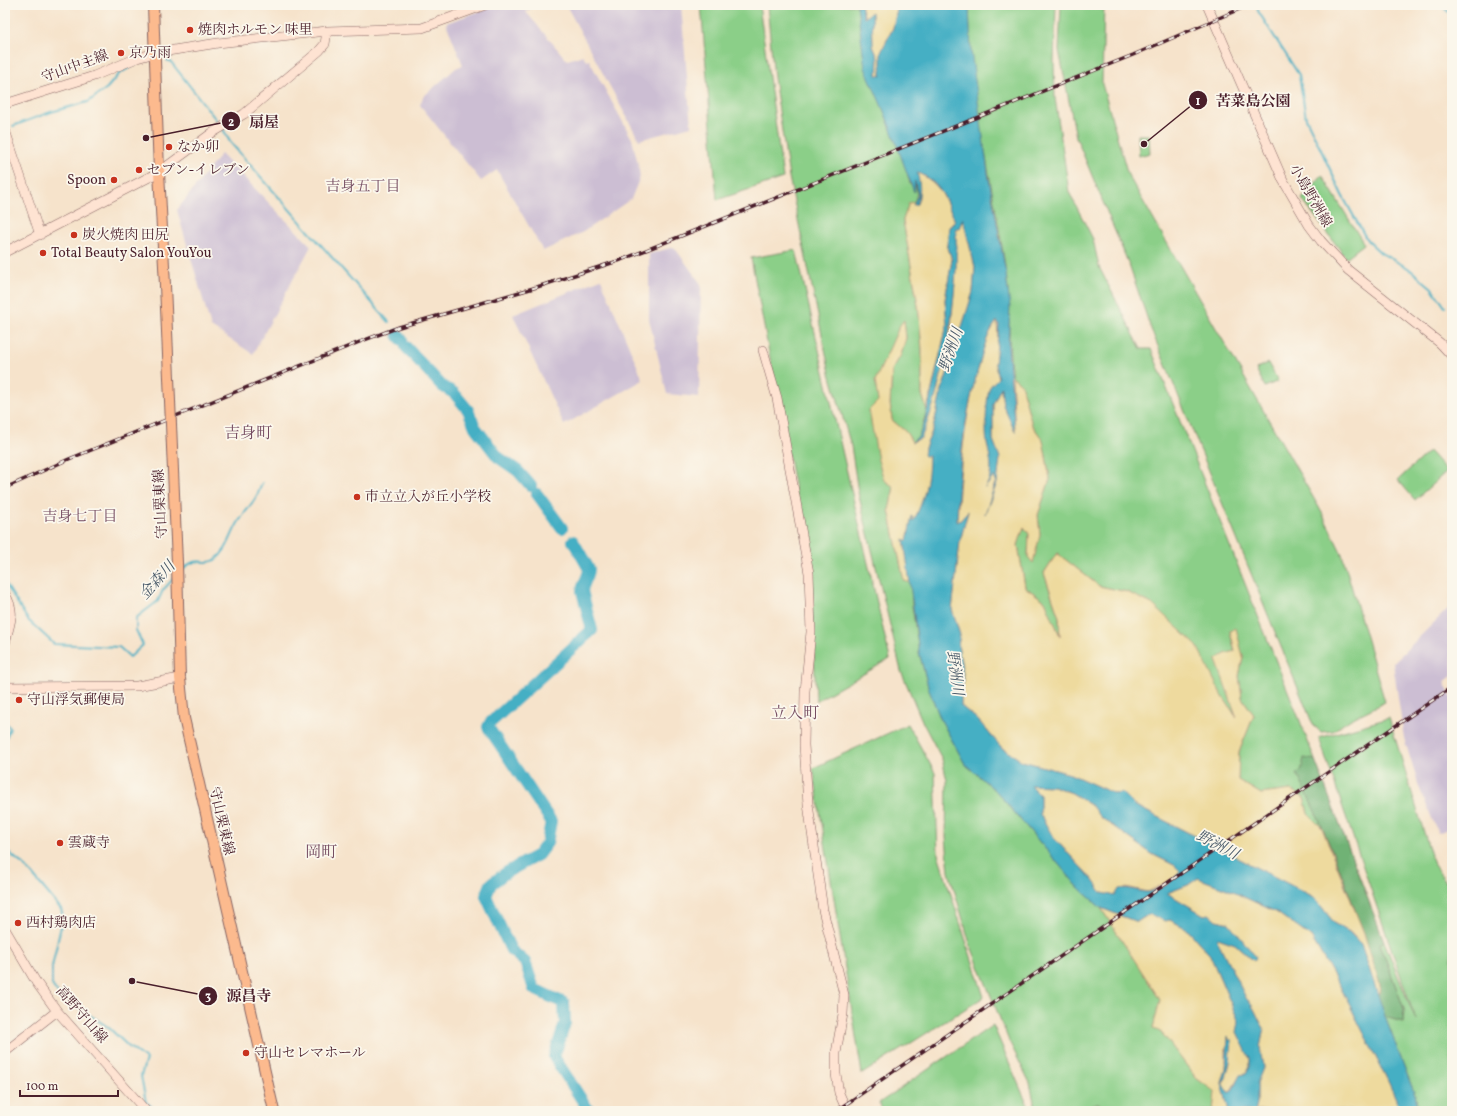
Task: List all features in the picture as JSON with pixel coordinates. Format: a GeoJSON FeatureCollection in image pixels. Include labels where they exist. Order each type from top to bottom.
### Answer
{"type":"FeatureCollection","features":[{"type":"Feature","properties":{"kind":"main road","name":"守山栗東線"},"geometry":{"type":"LineString","coordinates":[[153,5],[159,172],[178,580],[180,678],[184,718],[274,1111]]}},
{"type":"Feature","properties":{"kind":"street","name":"守山中主線"},"geometry":{"type":"LineString","coordinates":[[5,104],[94,76],[137,58],[155,53],[218,43],[327,31],[422,28],[485,5]]}},
{"type":"Feature","properties":{"kind":"street","name":"小島野洲線"},"geometry":{"type":"LineString","coordinates":[[1207,5],[1283,180],[1308,225],[1348,270],[1440,343],[1452,356]]}},
{"type":"Feature","properties":{"kind":"street"},"geometry":{"type":"LineString","coordinates":[[5,252],[159,172],[222,127],[244,114],[320,51],[325,44],[327,31]]}},
{"type":"Feature","properties":{"kind":"street"},"geometry":{"type":"LineString","coordinates":[[5,130],[40,235]]}},
{"type":"Feature","properties":{"kind":"street"},"geometry":{"type":"LineString","coordinates":[[763,350],[777,398],[809,573],[810,632],[805,691],[804,738],[808,804],[823,910],[844,995],[843,1014],[836,1053],[836,1074],[839,1094],[847,1111]]}},
{"type":"Feature","properties":{"kind":"street"},"geometry":{"type":"LineString","coordinates":[[5,594],[10,602],[13,616],[5,644]]}},
{"type":"Feature","properties":{"kind":"street"},"geometry":{"type":"LineString","coordinates":[[5,687],[137,686],[180,678]]}},
{"type":"Feature","properties":{"kind":"street","name":"高野守山線"},"geometry":{"type":"LineString","coordinates":[[5,929],[36,982],[57,1011],[146,1111]]}},
{"type":"Feature","properties":{"kind":"street"},"geometry":{"type":"LineString","coordinates":[[5,1052],[57,1011]]}},
{"type":"Feature","properties":{"kind":"shaded area"},"geometry":{"type":"Polygon","coordinates":[[[498,5],[528,5],[530,9],[526,12],[565,58],[568,60],[583,55],[586,61],[589,60],[632,139],[638,164],[640,177],[631,199],[583,232],[543,251],[497,170],[481,181],[420,105],[423,97],[456,68],[463,65],[446,23],[498,5]]]}},
{"type":"Feature","properties":{"kind":"shaded area"},"geometry":{"type":"Polygon","coordinates":[[[566,5],[681,5],[691,126],[639,140],[566,5]]]}},
{"type":"Feature","properties":{"kind":"shaded area"},"geometry":{"type":"Polygon","coordinates":[[[221,154],[311,246],[253,354],[211,327],[177,210],[221,154]]]}},
{"type":"Feature","properties":{"kind":"shaded area"},"geometry":{"type":"Polygon","coordinates":[[[674,247],[701,284],[699,397],[667,394],[649,319],[649,254],[674,247]]]}},
{"type":"Feature","properties":{"kind":"shaded area"},"geometry":{"type":"Polygon","coordinates":[[[601,279],[643,380],[564,425],[513,315],[601,279]]]}},
{"type":"Feature","properties":{"kind":"shaded area"},"geometry":{"type":"Polygon","coordinates":[[[1452,605],[1452,676],[1444,682],[1452,699],[1452,827],[1438,833],[1419,787],[1404,738],[1393,663],[1452,605]]]}},
{"type":"Feature","properties":{"kind":"green space"},"geometry":{"type":"Polygon","coordinates":[[[701,5],[759,5],[783,178],[717,200],[701,5]]]}},
{"type":"Feature","properties":{"kind":"green space"},"geometry":{"type":"Polygon","coordinates":[[[767,5],[857,5],[862,39],[886,116],[905,164],[910,184],[914,181],[916,187],[917,194],[914,202],[909,204],[903,220],[918,305],[922,349],[922,394],[927,410],[919,436],[912,442],[906,432],[892,420],[890,404],[892,370],[901,355],[906,338],[904,321],[876,381],[894,487],[889,510],[904,581],[911,583],[912,606],[919,652],[929,690],[941,720],[965,764],[996,791],[1079,888],[1101,908],[1161,1000],[1153,1028],[1162,1033],[1196,1078],[1216,1092],[1213,1111],[1100,1111],[1100,1104],[1093,1104],[1089,1111],[1036,1111],[1030,1083],[1009,1041],[970,944],[949,872],[946,837],[947,781],[942,759],[923,723],[901,671],[858,492],[851,446],[830,373],[789,177],[774,78],[767,5]]]}},
{"type":"Feature","properties":{"kind":"green space"},"geometry":{"type":"Polygon","coordinates":[[[969,5],[1056,5],[1054,62],[1055,98],[1069,192],[1093,239],[1099,267],[1141,349],[1151,349],[1300,721],[1315,760],[1304,759],[1322,828],[1308,814],[1304,798],[1291,790],[1261,794],[1238,780],[1239,752],[1254,715],[1242,698],[1239,676],[1243,656],[1230,631],[1235,652],[1225,654],[1230,699],[1238,720],[1221,694],[1127,592],[1099,586],[1057,553],[1044,573],[1059,617],[1060,638],[1045,601],[1025,587],[1018,545],[1023,527],[1029,534],[1028,557],[1040,535],[1038,515],[1050,479],[1043,440],[1032,425],[1021,384],[1012,376],[1006,273],[977,106],[970,39],[969,5]]]}},
{"type":"Feature","properties":{"kind":"green space"},"geometry":{"type":"Polygon","coordinates":[[[1061,5],[1104,5],[1102,84],[1128,175],[1321,511],[1342,554],[1385,702],[1351,719],[1333,731],[1321,732],[1313,725],[1151,329],[1129,265],[1076,137],[1059,50],[1061,5]]]}},
{"type":"Feature","properties":{"kind":"green space"},"geometry":{"type":"Polygon","coordinates":[[[1138,135],[1149,135],[1150,153],[1139,156],[1138,135]]]}},
{"type":"Feature","properties":{"kind":"green space"},"geometry":{"type":"Polygon","coordinates":[[[1322,175],[1364,244],[1346,258],[1302,199],[1322,175]]]}},
{"type":"Feature","properties":{"kind":"green space"},"geometry":{"type":"Polygon","coordinates":[[[796,250],[890,659],[816,701],[811,574],[751,258],[796,250]]]}},
{"type":"Feature","properties":{"kind":"green space"},"geometry":{"type":"Polygon","coordinates":[[[1268,363],[1278,381],[1265,387],[1256,369],[1268,363]]]}},
{"type":"Feature","properties":{"kind":"green space"},"geometry":{"type":"Polygon","coordinates":[[[1429,451],[1447,471],[1415,500],[1398,480],[1429,451]]]}},
{"type":"Feature","properties":{"kind":"green space"},"geometry":{"type":"Polygon","coordinates":[[[1389,718],[1434,865],[1452,891],[1452,1111],[1419,1111],[1415,1095],[1385,1017],[1403,1022],[1404,1009],[1380,944],[1384,941],[1416,1021],[1319,738],[1389,718]]]}},
{"type":"Feature","properties":{"kind":"green space"},"geometry":{"type":"Polygon","coordinates":[[[908,724],[935,773],[938,854],[984,997],[862,1074],[813,768],[908,724]]]}},
{"type":"Feature","properties":{"kind":"green space"},"geometry":{"type":"Polygon","coordinates":[[[1304,758],[1315,760],[1384,941],[1380,944],[1404,1009],[1403,1022],[1385,1017],[1377,993],[1379,993],[1380,985],[1363,931],[1332,851],[1297,774],[1301,771],[1304,758]]]}},
{"type":"Feature","properties":{"kind":"green space"},"geometry":{"type":"Polygon","coordinates":[[[993,1025],[1030,1111],[881,1111],[879,1103],[993,1025]]]}},
{"type":"Feature","properties":{"kind":"sand"},"geometry":{"type":"Polygon","coordinates":[[[861,5],[898,5],[893,28],[881,52],[881,76],[877,75],[878,58],[873,46],[872,12],[865,18],[861,5]]]}},
{"type":"Feature","properties":{"kind":"sand"},"geometry":{"type":"Polygon","coordinates":[[[916,172],[937,186],[955,221],[947,244],[952,260],[945,300],[947,325],[927,410],[922,394],[922,349],[918,305],[903,220],[909,203],[914,202],[914,205],[919,199],[916,172]]]}},
{"type":"Feature","properties":{"kind":"sand"},"geometry":{"type":"Polygon","coordinates":[[[963,219],[975,267],[973,292],[941,393],[933,429],[925,448],[930,466],[927,486],[913,523],[912,517],[907,542],[904,539],[911,583],[904,581],[889,510],[894,487],[884,480],[878,460],[869,410],[878,401],[875,381],[900,325],[904,320],[906,338],[901,355],[892,370],[890,404],[892,420],[906,432],[912,442],[921,438],[951,327],[955,281],[956,227],[959,228],[963,219]]]}},
{"type":"Feature","properties":{"kind":"sand"},"geometry":{"type":"Polygon","coordinates":[[[997,321],[998,338],[995,364],[998,378],[990,387],[988,400],[987,442],[992,461],[989,482],[994,475],[996,481],[992,491],[997,483],[1000,458],[993,440],[993,404],[1001,387],[1003,405],[1015,430],[1012,376],[1021,384],[1032,425],[1043,440],[1050,479],[1038,515],[1040,535],[1033,563],[1028,557],[1029,534],[1024,527],[1018,545],[1025,587],[1045,601],[1060,636],[1059,617],[1044,573],[1057,553],[1099,586],[1127,592],[1152,604],[1197,646],[1221,694],[1237,718],[1216,660],[1225,654],[1235,651],[1230,631],[1236,628],[1243,657],[1239,676],[1242,698],[1254,715],[1239,752],[1238,780],[1261,794],[1291,790],[1304,798],[1308,814],[1322,828],[1364,933],[1380,985],[1379,993],[1377,993],[1361,944],[1350,932],[1335,924],[1314,897],[1134,805],[1122,793],[1115,794],[1070,774],[1022,761],[1002,748],[977,719],[961,706],[961,693],[964,680],[958,645],[960,635],[952,610],[960,541],[968,512],[961,520],[957,522],[961,463],[966,424],[982,353],[997,321]]]}},
{"type":"Feature","properties":{"kind":"sand"},"geometry":{"type":"Polygon","coordinates":[[[1030,785],[1053,786],[1072,793],[1092,806],[1099,816],[1152,854],[1174,865],[1180,871],[1177,877],[1148,892],[1126,887],[1115,896],[1102,893],[1092,879],[1053,837],[1040,814],[1040,795],[1030,785]]]}},
{"type":"Feature","properties":{"kind":"sand"},"geometry":{"type":"Polygon","coordinates":[[[1198,878],[1227,889],[1276,912],[1311,937],[1340,986],[1387,1079],[1397,1101],[1399,1111],[1255,1111],[1257,1103],[1257,1082],[1263,1068],[1260,1047],[1264,1028],[1252,1005],[1246,998],[1217,940],[1218,938],[1235,944],[1254,961],[1229,923],[1216,920],[1209,914],[1204,915],[1167,893],[1188,885],[1198,878]]]}},
{"type":"Feature","properties":{"kind":"sand"},"geometry":{"type":"Polygon","coordinates":[[[1101,908],[1137,922],[1149,914],[1165,921],[1170,920],[1186,928],[1210,955],[1239,1022],[1241,1041],[1245,1046],[1250,1059],[1250,1067],[1246,1074],[1240,1076],[1229,1093],[1224,1085],[1230,1060],[1226,1048],[1226,1069],[1222,1083],[1229,1111],[1213,1111],[1215,1092],[1196,1078],[1162,1033],[1153,1028],[1160,1000],[1101,908]]]}},
{"type":"Feature","properties":{"kind":"water","name":"野洲川"},"geometry":{"type":"Polygon","coordinates":[[[857,5],[861,5],[864,18],[872,12],[873,46],[878,58],[877,75],[881,76],[881,52],[893,28],[898,5],[969,5],[971,51],[988,173],[1006,274],[1010,307],[1008,346],[1015,432],[1003,405],[1001,387],[993,404],[993,440],[1000,458],[997,483],[985,514],[996,481],[994,476],[985,488],[991,471],[986,431],[988,398],[990,387],[998,378],[995,364],[999,325],[997,321],[986,342],[982,354],[969,404],[960,463],[957,522],[961,520],[968,511],[960,541],[952,610],[960,635],[958,645],[964,680],[961,693],[961,706],[977,719],[1002,748],[1022,761],[1070,774],[1115,794],[1122,793],[1134,805],[1314,897],[1335,924],[1349,932],[1361,944],[1387,1022],[1415,1095],[1419,1111],[1399,1111],[1397,1101],[1387,1079],[1340,986],[1311,937],[1276,912],[1227,889],[1198,878],[1188,885],[1167,893],[1204,915],[1209,914],[1216,920],[1229,923],[1256,957],[1254,961],[1235,944],[1218,938],[1217,940],[1246,998],[1252,1005],[1264,1028],[1260,1047],[1263,1068],[1257,1083],[1257,1103],[1255,1111],[1229,1111],[1222,1083],[1226,1069],[1228,1036],[1229,1040],[1232,1040],[1230,1061],[1226,1078],[1223,1083],[1229,1093],[1233,1089],[1240,1075],[1246,1074],[1250,1067],[1250,1059],[1237,1032],[1239,1022],[1210,955],[1186,928],[1170,920],[1165,921],[1149,914],[1137,922],[1101,908],[1079,888],[996,791],[965,764],[941,720],[929,690],[919,652],[904,539],[907,541],[912,516],[913,522],[925,490],[929,456],[924,456],[925,448],[933,429],[941,393],[973,292],[975,267],[963,219],[959,228],[956,228],[956,269],[951,322],[944,362],[934,401],[921,438],[912,442],[919,436],[925,420],[947,325],[945,300],[952,260],[947,244],[949,227],[955,221],[945,198],[937,186],[932,181],[917,172],[920,191],[917,204],[913,205],[918,195],[915,181],[914,192],[886,116],[865,68],[857,5]],[[1030,785],[1040,795],[1040,814],[1053,837],[1092,879],[1102,893],[1115,896],[1119,889],[1150,892],[1170,882],[1178,875],[1180,871],[1174,865],[1152,854],[1099,816],[1092,806],[1072,793],[1053,786],[1030,785]]]}},
{"type":"Feature","properties":{"kind":"waterway"},"geometry":{"type":"LineString","coordinates":[[1257,5],[1258,11],[1299,75],[1306,118],[1342,195],[1367,240],[1381,253],[1408,268],[1432,288],[1445,307]]}},
{"type":"Feature","properties":{"kind":"waterway"},"geometry":{"type":"LineString","coordinates":[[1445,9],[1452,15]]}},
{"type":"Feature","properties":{"kind":"waterway"},"geometry":{"type":"LineString","coordinates":[[167,60],[171,62],[221,126]]}},
{"type":"Feature","properties":{"kind":"waterway"},"geometry":{"type":"LineString","coordinates":[[13,126],[51,112],[88,102],[107,88],[119,74],[136,64]]}},
{"type":"Feature","properties":{"kind":"waterway"},"geometry":{"type":"LineString","coordinates":[[223,129],[230,142],[389,322]]}},
{"type":"Feature","properties":{"kind":"waterway"},"geometry":{"type":"LineString","coordinates":[[398,335],[402,340]]}},
{"type":"Feature","properties":{"kind":"waterway"},"geometry":{"type":"LineString","coordinates":[[406,347],[442,386],[454,393],[468,410],[475,427],[498,457],[518,471],[531,486]]}},
{"type":"Feature","properties":{"kind":"waterway","name":"金森川"},"geometry":{"type":"LineString","coordinates":[[181,571],[197,561],[211,562],[223,552],[235,528],[260,490],[262,483]]}},
{"type":"Feature","properties":{"kind":"waterway"},"geometry":{"type":"LineString","coordinates":[[537,494],[562,528]]}},
{"type":"Feature","properties":{"kind":"waterway"},"geometry":{"type":"LineString","coordinates":[[573,541],[589,569],[582,591],[592,630],[490,723],[488,727],[551,821],[547,843],[538,855],[507,872],[491,884],[486,896],[511,950],[525,962],[534,989],[564,1003],[565,1023],[554,1057],[589,1111]]}},
{"type":"Feature","properties":{"kind":"waterway","name":"金森川"},"geometry":{"type":"LineString","coordinates":[[5,583],[28,620],[54,644],[119,647],[130,657],[143,645],[136,630],[136,618],[158,601],[163,590],[174,578]]}},
{"type":"Feature","properties":{"kind":"waterway"},"geometry":{"type":"LineString","coordinates":[[5,721],[10,728],[5,740]]}},
{"type":"Feature","properties":{"kind":"waterway"},"geometry":{"type":"LineString","coordinates":[[5,847],[9,853],[26,867],[61,909],[63,917],[52,967],[52,985],[59,995],[108,1027],[129,1047],[146,1059],[141,1076],[146,1102],[157,1111]]}},
{"type":"Feature","properties":{"kind":"railway"},"geometry":{"type":"LineString","coordinates":[[5,488],[69,459],[399,327],[537,287],[621,260],[1133,55],[1249,5]]}},
{"type":"Feature","properties":{"kind":"railway"},"geometry":{"type":"LineString","coordinates":[[836,1111],[1452,687]]}},
{"type":"Feature","properties":{"kind":"place","name":"焼肉ホルモン 味里"},"geometry":{"type":"Point","coordinates":[190,30]}},
{"type":"Feature","properties":{"kind":"place","name":"京乃雨"},"geometry":{"type":"Point","coordinates":[121,53]}},
{"type":"Feature","properties":{"kind":"place","name":"扇屋"},"geometry":{"type":"Point","coordinates":[146,138]}},
{"type":"Feature","properties":{"kind":"place","name":"苦菜島公園"},"geometry":{"type":"Point","coordinates":[1144,144]}},
{"type":"Feature","properties":{"kind":"place","name":"なか卯"},"geometry":{"type":"Point","coordinates":[169,147]}},
{"type":"Feature","properties":{"kind":"place","name":"セブン-イレブン"},"geometry":{"type":"Point","coordinates":[139,170]}},
{"type":"Feature","properties":{"kind":"place","name":"Spoon"},"geometry":{"type":"Point","coordinates":[114,180]}},
{"type":"Feature","properties":{"kind":"place","name":"炭火焼肉 田尻"},"geometry":{"type":"Point","coordinates":[74,235]}},
{"type":"Feature","properties":{"kind":"place","name":"Total Beauty Salon YouYou"},"geometry":{"type":"Point","coordinates":[43,253]}},
{"type":"Feature","properties":{"kind":"place","name":"市立立入が丘小学校"},"geometry":{"type":"Point","coordinates":[357,497]}},
{"type":"Feature","properties":{"kind":"place","name":"守山浮気郵便局"},"geometry":{"type":"Point","coordinates":[19,700]}},
{"type":"Feature","properties":{"kind":"place","name":"雲蔵寺"},"geometry":{"type":"Point","coordinates":[60,843]}},
{"type":"Feature","properties":{"kind":"place","name":"西村鶏肉店"},"geometry":{"type":"Point","coordinates":[18,923]}},
{"type":"Feature","properties":{"kind":"place","name":"源昌寺"},"geometry":{"type":"Point","coordinates":[132,981]}},
{"type":"Feature","properties":{"kind":"place","name":"守山セレマホール"},"geometry":{"type":"Point","coordinates":[246,1053]}},
{"type":"Feature","properties":{"kind":"district","name":"吉身五丁目"},"geometry":{"type":"Point","coordinates":[363,187]}},
{"type":"Feature","properties":{"kind":"district","name":"吉身町"},"geometry":{"type":"Point","coordinates":[248,434]}},
{"type":"Feature","properties":{"kind":"district","name":"吉身七丁目"},"geometry":{"type":"Point","coordinates":[80,517]}},
{"type":"Feature","properties":{"kind":"district","name":"立入町"},"geometry":{"type":"Point","coordinates":[795,714]}},
{"type":"Feature","properties":{"kind":"district","name":"岡町"},"geometry":{"type":"Point","coordinates":[321,853]}}]}
